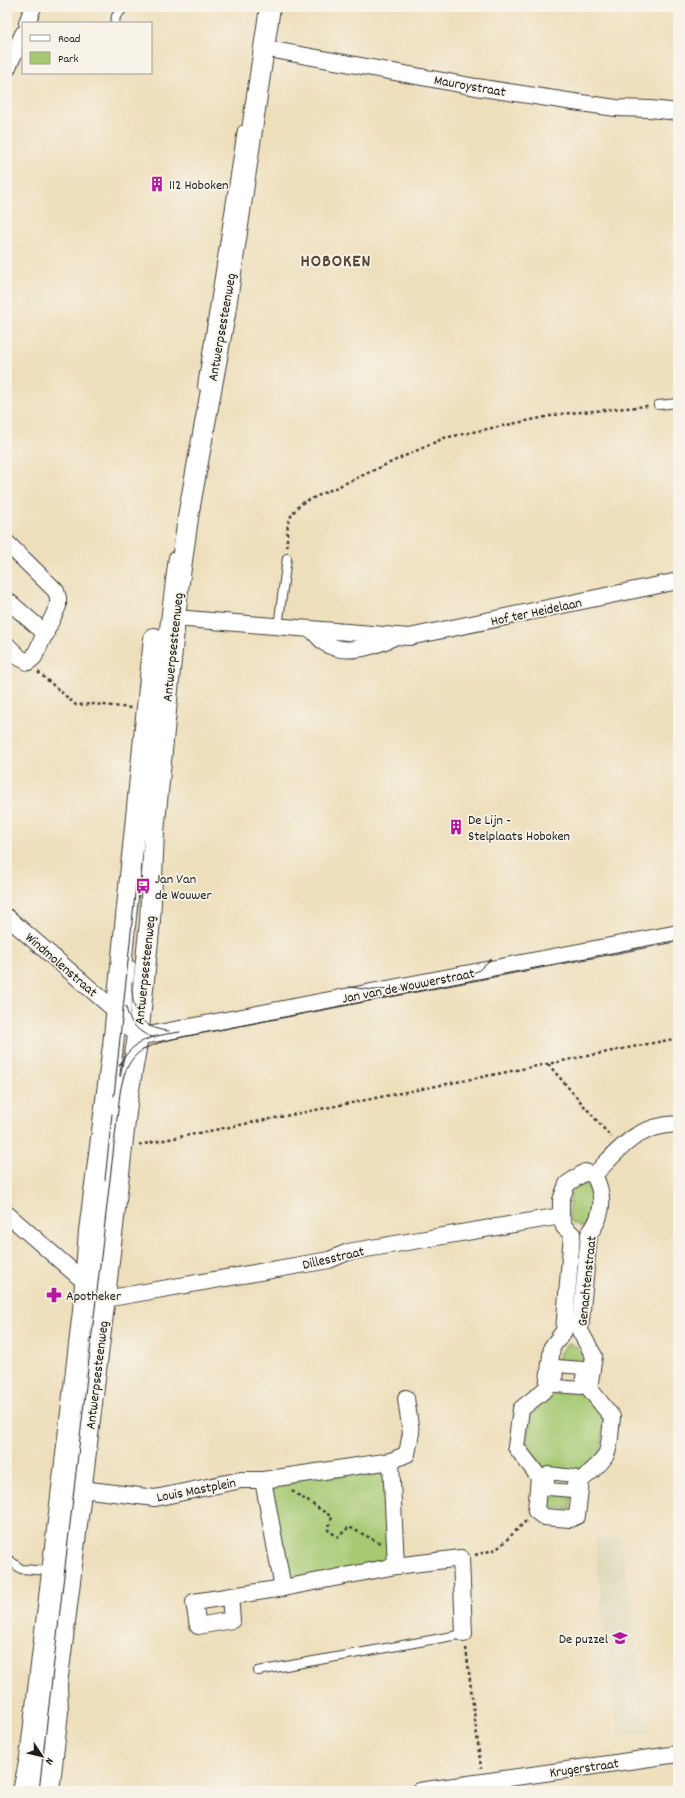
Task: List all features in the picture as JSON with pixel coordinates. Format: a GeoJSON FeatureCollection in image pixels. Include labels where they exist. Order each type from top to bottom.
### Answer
{"type":"FeatureCollection","features":[{"type":"Feature","properties":{"kind":"street"},"geometry":{"type":"LineString","coordinates":[[27,22],[33,7]]}},
{"type":"Feature","properties":{"kind":"street","name":"Antwerpsesteenweg"},"geometry":{"type":"LineString","coordinates":[[23,1791],[30,1758],[86,1284],[88,1231],[126,1026],[150,921],[154,832],[175,618],[186,534],[225,314],[257,47],[270,7]]}},
{"type":"Feature","properties":{"kind":"street"},"geometry":{"type":"LineString","coordinates":[[7,69],[22,36]]}},
{"type":"Feature","properties":{"kind":"street","name":"Mauroystraat"},"geometry":{"type":"LineString","coordinates":[[257,47],[476,87],[616,108],[678,112]]}},
{"type":"Feature","properties":{"kind":"street"},"geometry":{"type":"LineString","coordinates":[[7,543],[56,591],[58,598],[58,606],[34,657],[28,662],[20,658],[7,645]]}},
{"type":"Feature","properties":{"kind":"street","name":"Hof ter Heidelaan"},"geometry":{"type":"LineString","coordinates":[[175,618],[312,630],[326,643],[346,649],[356,649],[378,644],[394,636],[415,636],[678,581]]}},
{"type":"Feature","properties":{"kind":"street"},"geometry":{"type":"LineString","coordinates":[[7,600],[46,634]]}},
{"type":"Feature","properties":{"kind":"street","name":"Antwerpsesteenweg"},"geometry":{"type":"LineString","coordinates":[[49,1791],[58,1712],[57,1684],[82,1489],[132,1068],[126,1026],[147,710],[158,646]]}},
{"type":"Feature","properties":{"kind":"street","name":"Windmolenstraat"},"geometry":{"type":"LineString","coordinates":[[7,917],[126,1026]]}},
{"type":"Feature","properties":{"kind":"street","name":"Jan van de Wouwerstraat"},"geometry":{"type":"LineString","coordinates":[[126,1026],[678,933]]}},
{"type":"Feature","properties":{"kind":"street"},"geometry":{"type":"LineString","coordinates":[[561,1216],[561,1200],[567,1184],[585,1172],[594,1175],[621,1148],[643,1132],[660,1125],[678,1124]]}},
{"type":"Feature","properties":{"kind":"street","name":"Genachtenstraat"},"geometry":{"type":"LineString","coordinates":[[561,1216],[564,1227],[572,1234],[564,1331],[552,1347],[547,1388],[521,1409],[516,1447],[539,1476],[536,1511],[544,1517],[570,1519],[577,1516],[581,1480],[600,1465],[608,1454],[612,1417],[585,1388],[594,1356],[580,1331],[589,1234],[598,1221],[602,1199],[600,1186],[594,1175]]}},
{"type":"Feature","properties":{"kind":"street"},"geometry":{"type":"LineString","coordinates":[[7,1214],[86,1284]]}},
{"type":"Feature","properties":{"kind":"street","name":"Dillesstraat"},"geometry":{"type":"LineString","coordinates":[[105,1299],[329,1260],[348,1252],[561,1216]]}},
{"type":"Feature","properties":{"kind":"street"},"geometry":{"type":"LineString","coordinates":[[572,1234],[589,1234]]}},
{"type":"Feature","properties":{"kind":"street"},"geometry":{"type":"LineString","coordinates":[[564,1331],[580,1331]]}},
{"type":"Feature","properties":{"kind":"street","name":"Louis Mastplein"},"geometry":{"type":"LineString","coordinates":[[82,1489],[155,1498],[241,1480],[268,1479],[391,1461],[407,1454],[411,1433],[406,1398]]}},
{"type":"Feature","properties":{"kind":"street"},"geometry":{"type":"LineString","coordinates":[[391,1461],[396,1558]]}},
{"type":"Feature","properties":{"kind":"street"},"geometry":{"type":"LineString","coordinates":[[268,1479],[283,1588]]}},
{"type":"Feature","properties":{"kind":"street"},"geometry":{"type":"LineString","coordinates":[[230,1596],[283,1588],[396,1558],[461,1558],[464,1634]]}},
{"type":"Feature","properties":{"kind":"street","name":"Krugerstraat"},"geometry":{"type":"LineString","coordinates":[[419,1791],[483,1787],[678,1754]]}},
{"type":"Feature","properties":{"kind":"lane"},"geometry":{"type":"LineString","coordinates":[[115,22],[116,16],[125,7]]}},
{"type":"Feature","properties":{"kind":"lane"},"geometry":{"type":"LineString","coordinates":[[200,397],[244,119]]}},
{"type":"Feature","properties":{"kind":"lane"},"geometry":{"type":"LineString","coordinates":[[658,405],[678,403]]}},
{"type":"Feature","properties":{"kind":"lane"},"geometry":{"type":"LineString","coordinates":[[179,519],[184,489]]}},
{"type":"Feature","properties":{"kind":"lane"},"geometry":{"type":"LineString","coordinates":[[158,646],[174,549]]}},
{"type":"Feature","properties":{"kind":"lane"},"geometry":{"type":"LineString","coordinates":[[278,627],[287,558]]}},
{"type":"Feature","properties":{"kind":"lane"},"geometry":{"type":"LineString","coordinates":[[126,1026],[132,954]]}},
{"type":"Feature","properties":{"kind":"lane"},"geometry":{"type":"LineString","coordinates":[[92,1320],[119,1072]]}},
{"type":"Feature","properties":{"kind":"lane"},"geometry":{"type":"LineString","coordinates":[[7,1558],[21,1569],[52,1571]]}},
{"type":"Feature","properties":{"kind":"lane"},"geometry":{"type":"LineString","coordinates":[[37,1791],[59,1599]]}},
{"type":"Feature","properties":{"kind":"lane"},"geometry":{"type":"LineString","coordinates":[[258,1670],[464,1634]]}},
{"type":"Feature","properties":{"kind":"path"},"geometry":{"type":"LineString","coordinates":[[287,558],[287,522],[293,511],[302,503],[381,465],[444,438],[560,414],[658,405]]}},
{"type":"Feature","properties":{"kind":"path"},"geometry":{"type":"LineString","coordinates":[[28,662],[50,684],[76,705],[94,704],[147,710]]}},
{"type":"Feature","properties":{"kind":"path"},"geometry":{"type":"LineString","coordinates":[[122,1149],[678,1038]]}},
{"type":"Feature","properties":{"kind":"path"},"geometry":{"type":"LineString","coordinates":[[548,1064],[621,1148]]}},
{"type":"Feature","properties":{"kind":"path"},"geometry":{"type":"LineString","coordinates":[[268,1479],[332,1517],[328,1530],[338,1537],[348,1527],[396,1558]]}},
{"type":"Feature","properties":{"kind":"path"},"geometry":{"type":"LineString","coordinates":[[461,1558],[497,1549],[536,1511]]}},
{"type":"Feature","properties":{"kind":"path"},"geometry":{"type":"LineString","coordinates":[[464,1634],[483,1787]]}},
{"type":"Feature","properties":{"kind":"shaded area","name":"De puzzel"},"geometry":{"type":"Polygon","coordinates":[[[620,1536],[648,1732],[618,1735],[605,1640],[595,1539],[620,1536]]]}},
{"type":"Feature","properties":{"kind":"green space"},"geometry":{"type":"Polygon","coordinates":[[[583,1183],[593,1188],[595,1204],[590,1220],[582,1227],[571,1222],[569,1217],[571,1192],[573,1187],[583,1183]]]}},
{"type":"Feature","properties":{"kind":"green space"},"geometry":{"type":"Polygon","coordinates":[[[569,1344],[574,1345],[582,1352],[583,1368],[557,1366],[561,1351],[569,1344]]]}},
{"type":"Feature","properties":{"kind":"green space"},"geometry":{"type":"Polygon","coordinates":[[[581,1388],[603,1419],[602,1444],[599,1453],[574,1476],[548,1473],[526,1448],[529,1414],[554,1391],[581,1388]]]}},
{"type":"Feature","properties":{"kind":"green space"},"geometry":{"type":"Polygon","coordinates":[[[391,1461],[396,1566],[283,1588],[263,1480],[391,1461]]]}},
{"type":"Feature","properties":{"kind":"green space"},"geometry":{"type":"Polygon","coordinates":[[[548,1489],[572,1491],[570,1509],[546,1507],[548,1489]]]}},
{"type":"Feature","properties":{"kind":"tram line"},"geometry":{"type":"LineString","coordinates":[[114,1096],[136,884]]}},
{"type":"Feature","properties":{"kind":"tram line"},"geometry":{"type":"LineString","coordinates":[[39,1791],[120,1093],[123,1080],[131,1060],[137,1054],[153,1045],[177,1038],[678,940]]}},
{"type":"Feature","properties":{"kind":"tram line"},"geometry":{"type":"LineString","coordinates":[[451,980],[478,971],[491,959]]}},
{"type":"Feature","properties":{"kind":"tram line"},"geometry":{"type":"LineString","coordinates":[[132,982],[133,1001],[139,1016],[150,1026],[169,1031]]}},
{"type":"Feature","properties":{"kind":"tram line"},"geometry":{"type":"LineString","coordinates":[[349,987],[373,990],[404,989]]}},
{"type":"Feature","properties":{"kind":"tram line"},"geometry":{"type":"LineString","coordinates":[[126,1006],[129,1017],[135,1026],[144,1034],[155,1038]]}},
{"type":"Feature","properties":{"kind":"tram line"},"geometry":{"type":"LineString","coordinates":[[119,1066],[130,1050],[144,1040],[180,1032]]}},
{"type":"Feature","properties":{"kind":"tram line"},"geometry":{"type":"LineString","coordinates":[[105,1180],[112,1114]]}},
{"type":"Feature","properties":{"kind":"place","name":"112 Hoboken"},"geometry":{"type":"Point","coordinates":[157,184]}},
{"type":"Feature","properties":{"kind":"place","name":"De Lijn - Stelplaats Hoboken"},"geometry":{"type":"Point","coordinates":[456,827]}},
{"type":"Feature","properties":{"kind":"place","name":"Jan Van de Wouwer"},"geometry":{"type":"Point","coordinates":[143,886]}},
{"type":"Feature","properties":{"kind":"place","name":"Apotheker"},"geometry":{"type":"Point","coordinates":[54,1295]}},
{"type":"Feature","properties":{"kind":"place","name":"De puzzel"},"geometry":{"type":"Point","coordinates":[620,1638]}},
{"type":"Feature","properties":{"kind":"district","name":"HOBOKEN"},"geometry":{"type":"Point","coordinates":[336,260]}}]}
